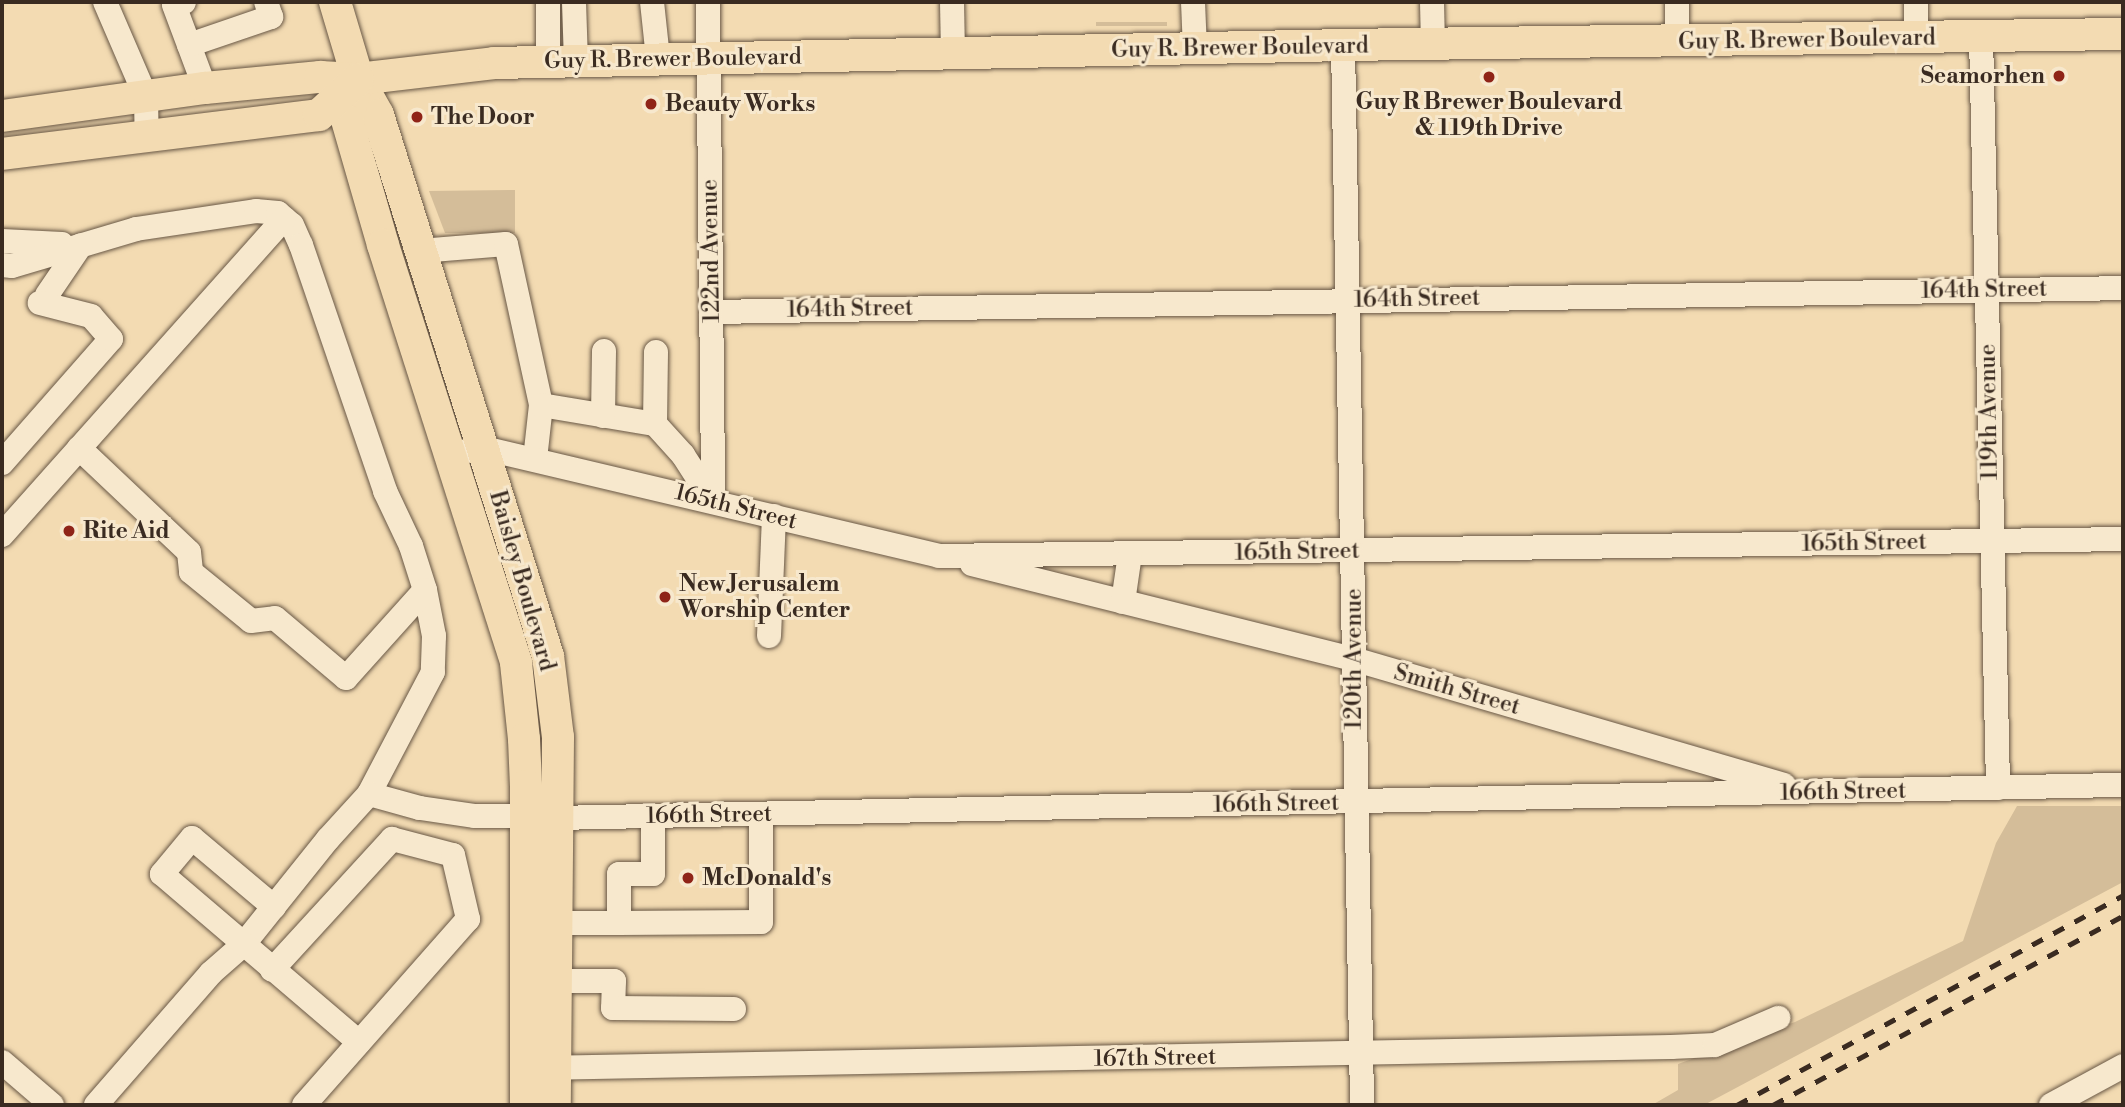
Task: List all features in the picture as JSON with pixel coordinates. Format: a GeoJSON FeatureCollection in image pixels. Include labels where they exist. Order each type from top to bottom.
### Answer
{"type":"FeatureCollection","features":[{"type":"Feature","properties":{"kind":"main road","name":"Baisley Boulevard"},"geometry":{"type":"LineString","coordinates":[[335,2],[358,79],[378,115],[548,656],[558,737],[541,817],[541,1068],[555,1105]]}},
{"type":"Feature","properties":{"kind":"main road","name":"Guy R. Brewer Boulevard"},"geometry":{"type":"LineString","coordinates":[[2,116],[320,76],[358,79],[495,63],[1343,45],[2123,34]]}},
{"type":"Feature","properties":{"kind":"main road","name":"Baisley Boulevard"},"geometry":{"type":"LineString","coordinates":[[358,79],[348,120],[516,663],[524,739],[541,817],[555,923],[555,981],[541,1068],[526,1105]]}},
{"type":"Feature","properties":{"kind":"main road"},"geometry":{"type":"LineString","coordinates":[[2,154],[319,115],[358,79]]}},
{"type":"Feature","properties":{"kind":"street"},"geometry":{"type":"LineString","coordinates":[[105,2],[146,97],[148,136]]}},
{"type":"Feature","properties":{"kind":"street"},"geometry":{"type":"LineString","coordinates":[[184,2],[174,5],[205,89]]}},
{"type":"Feature","properties":{"kind":"street"},"geometry":{"type":"LineString","coordinates":[[189,45],[271,17],[266,2]]}},
{"type":"Feature","properties":{"kind":"street"},"geometry":{"type":"LineString","coordinates":[[548,2],[562,61]]}},
{"type":"Feature","properties":{"kind":"street"},"geometry":{"type":"LineString","coordinates":[[562,61],[574,2]]}},
{"type":"Feature","properties":{"kind":"street"},"geometry":{"type":"LineString","coordinates":[[652,2],[658,58]]}},
{"type":"Feature","properties":{"kind":"street","name":"122nd Avenue"},"geometry":{"type":"LineString","coordinates":[[708,2],[713,501]]}},
{"type":"Feature","properties":{"kind":"street"},"geometry":{"type":"LineString","coordinates":[[952,2],[953,54]]}},
{"type":"Feature","properties":{"kind":"street"},"geometry":{"type":"LineString","coordinates":[[1194,2],[1195,49]]}},
{"type":"Feature","properties":{"kind":"street"},"geometry":{"type":"LineString","coordinates":[[1432,2],[1433,45]]}},
{"type":"Feature","properties":{"kind":"street"},"geometry":{"type":"LineString","coordinates":[[1676,2],[1677,42]]}},
{"type":"Feature","properties":{"kind":"street"},"geometry":{"type":"LineString","coordinates":[[1916,2],[1916,38]]}},
{"type":"Feature","properties":{"kind":"street","name":"119th Avenue"},"geometry":{"type":"LineString","coordinates":[[1981,36],[1998,788]]}},
{"type":"Feature","properties":{"kind":"street","name":"120th Avenue"},"geometry":{"type":"LineString","coordinates":[[1343,45],[1363,1105]]}},
{"type":"Feature","properties":{"kind":"street"},"geometry":{"type":"LineString","coordinates":[[2,265],[12,266],[136,229],[256,211],[278,213],[284,218],[292,225],[302,245],[385,491],[411,546],[425,590],[434,636],[433,672],[369,794],[244,944],[211,973],[96,1105]]}},
{"type":"Feature","properties":{"kind":"street"},"geometry":{"type":"LineString","coordinates":[[2,535],[284,218]]}},
{"type":"Feature","properties":{"kind":"street"},"geometry":{"type":"LineString","coordinates":[[2,241],[80,244]]}},
{"type":"Feature","properties":{"kind":"street"},"geometry":{"type":"LineString","coordinates":[[2,463],[111,339],[91,316],[43,299],[80,244]]}},
{"type":"Feature","properties":{"kind":"street"},"geometry":{"type":"LineString","coordinates":[[420,251],[506,244],[541,405],[535,459]]}},
{"type":"Feature","properties":{"kind":"street","name":"164th Street"},"geometry":{"type":"LineString","coordinates":[[712,312],[2123,288]]}},
{"type":"Feature","properties":{"kind":"street"},"geometry":{"type":"LineString","coordinates":[[603,416],[604,351]]}},
{"type":"Feature","properties":{"kind":"street"},"geometry":{"type":"LineString","coordinates":[[655,424],[656,352]]}},
{"type":"Feature","properties":{"kind":"street"},"geometry":{"type":"LineString","coordinates":[[541,405],[655,424],[683,455],[713,501]]}},
{"type":"Feature","properties":{"kind":"street"},"geometry":{"type":"LineString","coordinates":[[450,454],[483,447]]}},
{"type":"Feature","properties":{"kind":"street","name":"165th Street"},"geometry":{"type":"LineString","coordinates":[[483,447],[939,556],[2123,539]]}},
{"type":"Feature","properties":{"kind":"street"},"geometry":{"type":"LineString","coordinates":[[79,448],[189,552],[191,572],[251,621],[275,618],[346,678],[425,590]]}},
{"type":"Feature","properties":{"kind":"street"},"geometry":{"type":"LineString","coordinates":[[769,636],[774,516]]}},
{"type":"Feature","properties":{"kind":"street"},"geometry":{"type":"LineString","coordinates":[[1123,602],[1130,554]]}},
{"type":"Feature","properties":{"kind":"street","name":"Smith Street"},"geometry":{"type":"LineString","coordinates":[[939,556],[1353,659],[1809,792]]}},
{"type":"Feature","properties":{"kind":"street","name":"166th Street"},"geometry":{"type":"LineString","coordinates":[[369,794],[419,808],[475,816],[541,817],[1356,803],[2123,785]]}},
{"type":"Feature","properties":{"kind":"street"},"geometry":{"type":"LineString","coordinates":[[555,923],[761,922],[761,814]]}},
{"type":"Feature","properties":{"kind":"street"},"geometry":{"type":"LineString","coordinates":[[619,923],[619,874],[653,874],[653,816]]}},
{"type":"Feature","properties":{"kind":"street"},"geometry":{"type":"LineString","coordinates":[[274,907],[192,838],[162,874],[359,1042]]}},
{"type":"Feature","properties":{"kind":"street"},"geometry":{"type":"LineString","coordinates":[[272,970],[392,839],[453,855],[468,919],[304,1105]]}},
{"type":"Feature","properties":{"kind":"street"},"geometry":{"type":"LineString","coordinates":[[555,981],[614,981],[613,1008],[734,1009]]}},
{"type":"Feature","properties":{"kind":"street","name":"167th Street"},"geometry":{"type":"LineString","coordinates":[[541,1068],[1715,1045],[1778,1018]]}},
{"type":"Feature","properties":{"kind":"street"},"geometry":{"type":"LineString","coordinates":[[2,1062],[52,1105]]}},
{"type":"Feature","properties":{"kind":"street"},"geometry":{"type":"LineString","coordinates":[[2052,1105],[2123,1066]]}},
{"type":"Feature","properties":{"kind":"shaded area"},"geometry":{"type":"Polygon","coordinates":[[[1096,22],[1167,22],[1167,26],[1096,26],[1096,22]]]}},
{"type":"Feature","properties":{"kind":"shaded area"},"geometry":{"type":"Polygon","coordinates":[[[515,190],[515,233],[445,233],[429,191],[515,190]]]}},
{"type":"Feature","properties":{"kind":"shaded area"},"geometry":{"type":"Polygon","coordinates":[[[2017,806],[2123,806],[2123,882],[1704,1105],[1652,1105],[1678,1090],[1678,1064],[1795,1022],[1963,941],[1996,843],[2017,806]]]}},
{"type":"Feature","properties":{"kind":"railway"},"geometry":{"type":"LineString","coordinates":[[1737,1105],[2123,895]]}},
{"type":"Feature","properties":{"kind":"railway"},"geometry":{"type":"LineString","coordinates":[[1773,1105],[2123,916]]}},
{"type":"Feature","properties":{"kind":"place","name":"Seamorhen"},"geometry":{"type":"Point","coordinates":[2059,76]}},
{"type":"Feature","properties":{"kind":"place","name":"Guy R Brewer Boulevard & 119th Drive"},"geometry":{"type":"Point","coordinates":[1489,77]}},
{"type":"Feature","properties":{"kind":"place","name":"Beauty Works"},"geometry":{"type":"Point","coordinates":[651,104]}},
{"type":"Feature","properties":{"kind":"place","name":"The Door"},"geometry":{"type":"Point","coordinates":[417,117]}},
{"type":"Feature","properties":{"kind":"place","name":"Rite Aid"},"geometry":{"type":"Point","coordinates":[69,531]}},
{"type":"Feature","properties":{"kind":"place","name":"New Jerusalem Worship Center"},"geometry":{"type":"Point","coordinates":[665,597]}},
{"type":"Feature","properties":{"kind":"place","name":"McDonald's"},"geometry":{"type":"Point","coordinates":[688,878]}}]}
